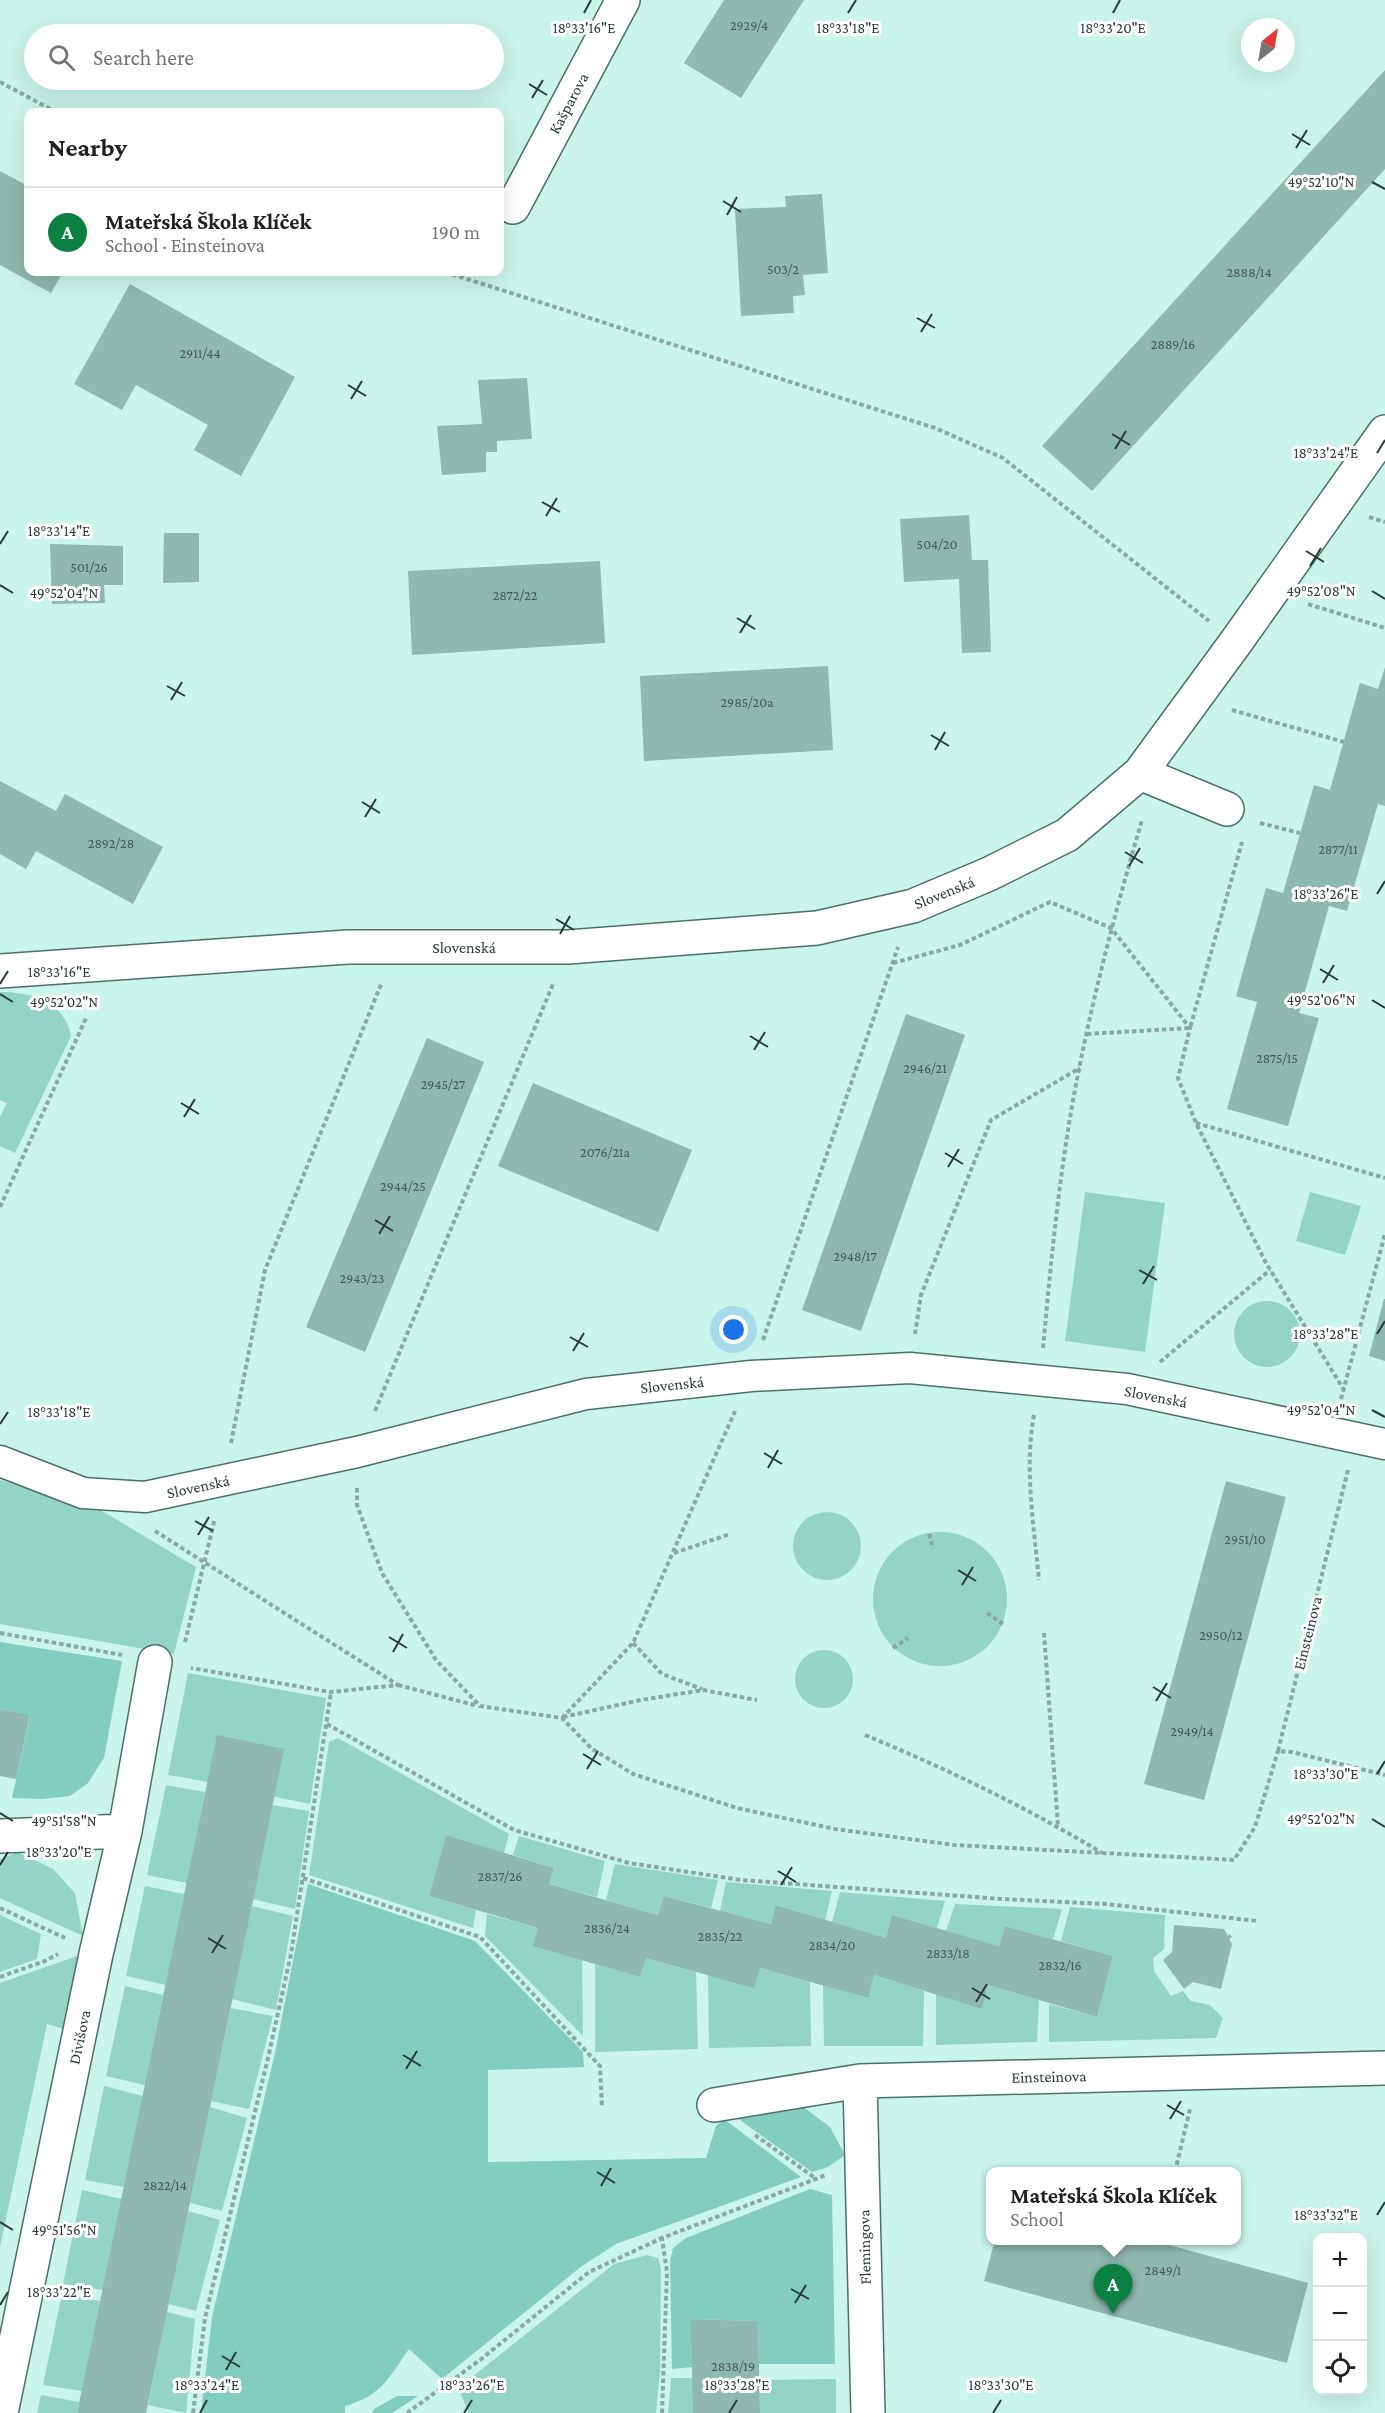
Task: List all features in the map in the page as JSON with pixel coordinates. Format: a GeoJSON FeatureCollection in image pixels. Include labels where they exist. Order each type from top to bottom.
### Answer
{"type":"FeatureCollection","features":[{"type":"Feature","properties":{"kind":"street","name":"Kašparova"},"geometry":{"type":"LineString","coordinates":[[513,207],[623,0]]}},
{"type":"Feature","properties":{"kind":"street","name":"Slovenská"},"geometry":{"type":"LineString","coordinates":[[0,971],[348,947],[568,947],[817,928],[913,906],[989,873],[1067,835],[1147,775],[1236,642],[1385,432]]}},
{"type":"Feature","properties":{"kind":"street"},"geometry":{"type":"LineString","coordinates":[[1147,775],[1237,815]]}},
{"type":"Feature","properties":{"kind":"street","name":"Slovenská"},"geometry":{"type":"LineString","coordinates":[[0,1461],[83,1493],[145,1497],[357,1452],[586,1394],[751,1376],[910,1368],[1127,1389],[1344,1435]]}},
{"type":"Feature","properties":{"kind":"street"},"geometry":{"type":"LineString","coordinates":[[1344,1435],[1385,1444]]}},
{"type":"Feature","properties":{"kind":"street","name":"Divišova"},"geometry":{"type":"LineString","coordinates":[[1,2413],[86,1949],[125,1831],[167,1664]]}},
{"type":"Feature","properties":{"kind":"street"},"geometry":{"type":"LineString","coordinates":[[0,1836],[125,1831]]}},
{"type":"Feature","properties":{"kind":"street","name":"Einsteinova"},"geometry":{"type":"LineString","coordinates":[[714,2105],[860,2081],[1385,2068]]}},
{"type":"Feature","properties":{"kind":"street","name":"Flemingova"},"geometry":{"type":"LineString","coordinates":[[860,2081],[868,2413]]}},
{"type":"Feature","properties":{"kind":"path"},"geometry":{"type":"LineString","coordinates":[[0,82],[49,108]]}},
{"type":"Feature","properties":{"kind":"path"},"geometry":{"type":"LineString","coordinates":[[458,276],[935,428],[1003,458],[1236,642]]}},
{"type":"Feature","properties":{"kind":"path"},"geometry":{"type":"LineString","coordinates":[[1369,508],[1364,515],[1385,522]]}},
{"type":"Feature","properties":{"kind":"path"},"geometry":{"type":"LineString","coordinates":[[1307,597],[1303,602],[1385,628]]}},
{"type":"Feature","properties":{"kind":"path"},"geometry":{"type":"LineString","coordinates":[[1224,707],[1344,742]]}},
{"type":"Feature","properties":{"kind":"path"},"geometry":{"type":"LineString","coordinates":[[1039,1580],[1031,1501],[1031,1430],[1040,1381],[1054,1237],[1080,1068],[1147,775]]}},
{"type":"Feature","properties":{"kind":"path"},"geometry":{"type":"LineString","coordinates":[[1300,833],[1237,815],[1178,1078],[1196,1123],[1270,1270],[1344,1389]]}},
{"type":"Feature","properties":{"kind":"path"},"geometry":{"type":"LineString","coordinates":[[893,964],[960,945],[1050,902],[1111,928],[1190,1028]]}},
{"type":"Feature","properties":{"kind":"path"},"geometry":{"type":"LineString","coordinates":[[562,1718],[633,1643],[751,1376],[913,906]]}},
{"type":"Feature","properties":{"kind":"path"},"geometry":{"type":"LineString","coordinates":[[167,1664],[205,1560],[224,1481],[265,1270],[395,947]]}},
{"type":"Feature","properties":{"kind":"path"},"geometry":{"type":"LineString","coordinates":[[480,1706],[436,1660],[382,1573],[357,1505],[357,1452],[568,947]]}},
{"type":"Feature","properties":{"kind":"path"},"geometry":{"type":"LineString","coordinates":[[0,1207],[87,1016]]}},
{"type":"Feature","properties":{"kind":"path"},"geometry":{"type":"LineString","coordinates":[[1087,1034],[1190,1028]]}},
{"type":"Feature","properties":{"kind":"path"},"geometry":{"type":"LineString","coordinates":[[910,1368],[921,1295],[991,1120],[1080,1068]]}},
{"type":"Feature","properties":{"kind":"path"},"geometry":{"type":"LineString","coordinates":[[1196,1123],[1385,1178]]}},
{"type":"Feature","properties":{"kind":"path","name":"Einsteinova"},"geometry":{"type":"LineString","coordinates":[[1103,1853],[1234,1860],[1255,1827],[1278,1751],[1344,1435],[1344,1389],[1385,1234]]}},
{"type":"Feature","properties":{"kind":"path"},"geometry":{"type":"LineString","coordinates":[[1127,1389],[1270,1270]]}},
{"type":"Feature","properties":{"kind":"path"},"geometry":{"type":"LineString","coordinates":[[154,1530],[205,1560],[398,1685],[480,1706],[562,1718],[641,1700],[703,1690]]}},
{"type":"Feature","properties":{"kind":"path"},"geometry":{"type":"LineString","coordinates":[[673,1553],[730,1534]]}},
{"type":"Feature","properties":{"kind":"path"},"geometry":{"type":"LineString","coordinates":[[929,1534],[933,1549]]}},
{"type":"Feature","properties":{"kind":"path"},"geometry":{"type":"LineString","coordinates":[[987,1613],[1003,1624]]}},
{"type":"Feature","properties":{"kind":"path"},"geometry":{"type":"LineString","coordinates":[[0,1633],[331,1692],[398,1685]]}},
{"type":"Feature","properties":{"kind":"path"},"geometry":{"type":"LineString","coordinates":[[1044,1633],[1058,1826]]}},
{"type":"Feature","properties":{"kind":"path"},"geometry":{"type":"LineString","coordinates":[[893,1648],[908,1638]]}},
{"type":"Feature","properties":{"kind":"path"},"geometry":{"type":"LineString","coordinates":[[633,1643],[662,1674],[703,1690],[757,1700]]}},
{"type":"Feature","properties":{"kind":"path"},"geometry":{"type":"LineString","coordinates":[[193,2413],[205,2318],[291,1954],[331,1692]]}},
{"type":"Feature","properties":{"kind":"path"},"geometry":{"type":"LineString","coordinates":[[562,1718],[591,1748],[633,1774],[737,1808],[835,1830],[954,1845],[1103,1853]]}},
{"type":"Feature","properties":{"kind":"path"},"geometry":{"type":"LineString","coordinates":[[327,1724],[514,1830],[629,1863],[741,1880],[1002,1899],[1106,1904],[1257,1921]]}},
{"type":"Feature","properties":{"kind":"path"},"geometry":{"type":"LineString","coordinates":[[865,1735],[936,1765],[1058,1826],[1103,1853]]}},
{"type":"Feature","properties":{"kind":"path"},"geometry":{"type":"LineString","coordinates":[[1278,1751],[1292,1752],[1385,1774]]}},
{"type":"Feature","properties":{"kind":"path"},"geometry":{"type":"LineString","coordinates":[[303,1878],[480,1937],[600,2066],[602,2107]]}},
{"type":"Feature","properties":{"kind":"path"},"geometry":{"type":"LineString","coordinates":[[0,1908],[86,1949]]}},
{"type":"Feature","properties":{"kind":"path"},"geometry":{"type":"LineString","coordinates":[[0,1977],[86,1949]]}},
{"type":"Feature","properties":{"kind":"path"},"geometry":{"type":"LineString","coordinates":[[1176,2167],[1190,2110],[1191,2073]]}},
{"type":"Feature","properties":{"kind":"path"},"geometry":{"type":"LineString","coordinates":[[714,2105],[816,2179]]}},
{"type":"Feature","properties":{"kind":"path"},"geometry":{"type":"LineString","coordinates":[[407,2413],[480,2360],[589,2271],[662,2238],[862,2160]]}},
{"type":"Feature","properties":{"kind":"path"},"geometry":{"type":"LineString","coordinates":[[662,2238],[667,2272],[662,2413]]}},
{"type":"Feature","properties":{"kind":"green space"},"geometry":{"type":"Polygon","coordinates":[[[0,992],[34,997],[54,1007],[67,1024],[71,1036],[15,1153],[0,1146],[0,1117],[7,1103],[0,1100],[0,992]]]}},
{"type":"Feature","properties":{"kind":"green space"},"geometry":{"type":"Polygon","coordinates":[[[1085,1192],[1165,1203],[1145,1352],[1065,1341],[1085,1192]]]}},
{"type":"Feature","properties":{"kind":"green space"},"geometry":{"type":"Polygon","coordinates":[[[1310,1192],[1361,1206],[1345,1255],[1296,1241],[1310,1192]]]}},
{"type":"Feature","properties":{"kind":"green space"},"geometry":{"type":"Polygon","coordinates":[[[1267,1301],[1280,1304],[1290,1311],[1297,1321],[1300,1334],[1297,1347],[1290,1357],[1280,1364],[1267,1367],[1254,1364],[1244,1357],[1237,1347],[1234,1334],[1237,1321],[1244,1311],[1254,1304],[1267,1301]]]}},
{"type":"Feature","properties":{"kind":"green space"},"geometry":{"type":"Polygon","coordinates":[[[0,1480],[97,1508],[196,1567],[174,1654],[0,1624],[0,1480]]]}},
{"type":"Feature","properties":{"kind":"green space"},"geometry":{"type":"Polygon","coordinates":[[[827,1512],[840,1515],[851,1522],[858,1533],[861,1546],[858,1559],[851,1570],[840,1577],[827,1580],[814,1577],[803,1570],[796,1559],[793,1546],[796,1533],[803,1522],[814,1515],[827,1512]]]}},
{"type":"Feature","properties":{"kind":"green space"},"geometry":{"type":"Polygon","coordinates":[[[940,1532],[966,1537],[987,1552],[1002,1573],[1007,1599],[1002,1625],[987,1646],[966,1661],[940,1666],[914,1661],[893,1646],[878,1625],[873,1599],[878,1573],[893,1552],[914,1537],[940,1532]]]}},
{"type":"Feature","properties":{"kind":"green space"},"geometry":{"type":"Polygon","coordinates":[[[0,1642],[122,1661],[104,1758],[88,1783],[70,1796],[43,1799],[12,1798],[30,1716],[0,1709],[0,1642]]]}},
{"type":"Feature","properties":{"kind":"green space"},"geometry":{"type":"Polygon","coordinates":[[[818,1650],[830,1650],[845,1658],[853,1673],[853,1685],[845,1700],[830,1708],[818,1708],[803,1700],[795,1685],[795,1673],[803,1658],[818,1650]]]}},
{"type":"Feature","properties":{"kind":"green space"},"geometry":{"type":"Polygon","coordinates":[[[188,1673],[326,1698],[310,1804],[168,1775],[188,1673]]]}},
{"type":"Feature","properties":{"kind":"green space"},"geometry":{"type":"Polygon","coordinates":[[[338,1738],[509,1834],[504,1853],[446,1835],[429,1896],[476,1910],[473,1928],[309,1875],[329,1742],[338,1738]]]}},
{"type":"Feature","properties":{"kind":"green space"},"geometry":{"type":"Polygon","coordinates":[[[166,1785],[205,1792],[187,1883],[147,1875],[166,1785]]]}},
{"type":"Feature","properties":{"kind":"green space"},"geometry":{"type":"Polygon","coordinates":[[[272,1805],[309,1811],[295,1909],[253,1899],[272,1805]]]}},
{"type":"Feature","properties":{"kind":"green space"},"geometry":{"type":"Polygon","coordinates":[[[519,1836],[605,1861],[597,1897],[549,1884],[554,1868],[513,1855],[519,1836]]]}},
{"type":"Feature","properties":{"kind":"green space"},"geometry":{"type":"Polygon","coordinates":[[[18,1852],[53,1869],[75,1893],[83,1936],[0,1898],[0,1859],[18,1852]]]}},
{"type":"Feature","properties":{"kind":"green space"},"geometry":{"type":"Polygon","coordinates":[[[615,1864],[718,1880],[711,1908],[664,1896],[658,1915],[606,1900],[615,1864]]]}},
{"type":"Feature","properties":{"kind":"green space"},"geometry":{"type":"Polygon","coordinates":[[[726,1882],[832,1891],[825,1920],[777,1905],[771,1924],[720,1911],[726,1882]]]}},
{"type":"Feature","properties":{"kind":"green space"},"geometry":{"type":"Polygon","coordinates":[[[308,1884],[475,1941],[583,2052],[584,2067],[488,2070],[488,2162],[706,2158],[716,2126],[724,2119],[801,2177],[616,2244],[582,2266],[442,2379],[409,2349],[383,2385],[368,2397],[345,2406],[345,2413],[201,2413],[212,2317],[275,2053],[308,1884]]]}},
{"type":"Feature","properties":{"kind":"green space"},"geometry":{"type":"Polygon","coordinates":[[[145,1886],[184,1894],[166,1985],[126,1976],[145,1886]]]}},
{"type":"Feature","properties":{"kind":"green space"},"geometry":{"type":"Polygon","coordinates":[[[840,1892],[945,1901],[937,1928],[892,1915],[886,1938],[832,1922],[840,1892]]]}},
{"type":"Feature","properties":{"kind":"green space"},"geometry":{"type":"Polygon","coordinates":[[[955,1904],[1062,1909],[1053,1939],[1005,1926],[999,1946],[946,1931],[955,1904]]]}},
{"type":"Feature","properties":{"kind":"green space"},"geometry":{"type":"Polygon","coordinates":[[[252,1906],[293,1916],[276,2010],[232,1999],[252,1906]]]}},
{"type":"Feature","properties":{"kind":"green space"},"geometry":{"type":"Polygon","coordinates":[[[1070,1907],[1165,1915],[1164,1949],[1153,1958],[1154,1971],[1171,1996],[1183,1991],[1191,2001],[1210,2005],[1223,2018],[1216,2038],[1049,2042],[1049,2004],[1097,2017],[1113,1956],[1061,1941],[1070,1907]]]}},
{"type":"Feature","properties":{"kind":"green space"},"geometry":{"type":"Polygon","coordinates":[[[487,1914],[538,1928],[532,1946],[582,1960],[583,2036],[485,1936],[487,1914]]]}},
{"type":"Feature","properties":{"kind":"green space"},"geometry":{"type":"Polygon","coordinates":[[[0,1915],[41,1934],[37,1959],[0,1972],[0,1915]]]}},
{"type":"Feature","properties":{"kind":"green space"},"geometry":{"type":"Polygon","coordinates":[[[80,1955],[64,2029],[47,2024],[0,2247],[0,1983],[80,1955]]]}},
{"type":"Feature","properties":{"kind":"green space"},"geometry":{"type":"Polygon","coordinates":[[[646,1958],[696,1972],[698,2049],[595,2052],[595,1964],[640,1977],[646,1958]]]}},
{"type":"Feature","properties":{"kind":"green space"},"geometry":{"type":"Polygon","coordinates":[[[760,1968],[810,1982],[811,2046],[709,2048],[708,1975],[760,1968]]]}},
{"type":"Feature","properties":{"kind":"green space"},"geometry":{"type":"Polygon","coordinates":[[[874,1975],[924,1991],[923,2046],[824,2046],[823,1985],[867,1998],[874,1975]]]}},
{"type":"Feature","properties":{"kind":"green space"},"geometry":{"type":"Polygon","coordinates":[[[988,1985],[1039,2000],[1037,2042],[936,2045],[936,1994],[982,2009],[988,1985]]]}},
{"type":"Feature","properties":{"kind":"green space"},"geometry":{"type":"Polygon","coordinates":[[[125,1986],[163,1995],[145,2085],[106,2076],[125,1986]]]}},
{"type":"Feature","properties":{"kind":"green space"},"geometry":{"type":"Polygon","coordinates":[[[231,2008],[273,2016],[249,2109],[211,2101],[231,2008]]]}},
{"type":"Feature","properties":{"kind":"green space"},"geometry":{"type":"Polygon","coordinates":[[[104,2086],[143,2096],[124,2187],[85,2180],[104,2086]]]}},
{"type":"Feature","properties":{"kind":"green space"},"geometry":{"type":"Polygon","coordinates":[[[798,2103],[830,2127],[845,2155],[828,2167],[812,2172],[732,2114],[798,2103]]]}},
{"type":"Feature","properties":{"kind":"green space"},"geometry":{"type":"Polygon","coordinates":[[[210,2107],[247,2118],[222,2211],[190,2203],[210,2107]]]}},
{"type":"Feature","properties":{"kind":"green space"},"geometry":{"type":"Polygon","coordinates":[[[810,2189],[832,2195],[835,2364],[759,2364],[758,2321],[692,2319],[693,2367],[672,2369],[670,2261],[673,2248],[686,2238],[810,2189]]]}},
{"type":"Feature","properties":{"kind":"green space"},"geometry":{"type":"Polygon","coordinates":[[[82,2190],[122,2199],[103,2290],[63,2284],[82,2190]]]}},
{"type":"Feature","properties":{"kind":"green space"},"geometry":{"type":"Polygon","coordinates":[[[188,2211],[220,2220],[196,2311],[169,2304],[188,2211]]]}},
{"type":"Feature","properties":{"kind":"green space"},"geometry":{"type":"Polygon","coordinates":[[[647,2255],[658,2258],[661,2269],[660,2372],[656,2413],[469,2413],[458,2388],[614,2264],[647,2255]]]}},
{"type":"Feature","properties":{"kind":"green space"},"geometry":{"type":"Polygon","coordinates":[[[62,2294],[100,2301],[82,2391],[43,2385],[62,2294]]]}},
{"type":"Feature","properties":{"kind":"green space"},"geometry":{"type":"Polygon","coordinates":[[[167,2312],[195,2319],[186,2413],[148,2405],[167,2312]]]}},
{"type":"Feature","properties":{"kind":"green space"},"geometry":{"type":"Polygon","coordinates":[[[671,2378],[693,2378],[693,2413],[668,2413],[671,2378]]]}},
{"type":"Feature","properties":{"kind":"green space"},"geometry":{"type":"Polygon","coordinates":[[[836,2379],[836,2413],[760,2413],[759,2380],[836,2379]]]}},
{"type":"Feature","properties":{"kind":"green space"},"geometry":{"type":"Polygon","coordinates":[[[41,2395],[79,2402],[77,2413],[37,2413],[41,2395]]]}},
{"type":"Feature","properties":{"kind":"green space"},"geometry":{"type":"Polygon","coordinates":[[[397,2396],[418,2396],[392,2413],[372,2413],[374,2409],[397,2396]]]}},
{"type":"Feature","properties":{"kind":"building"},"geometry":{"type":"Polygon","coordinates":[[[724,0],[804,0],[741,98],[684,63],[724,0]]]}},
{"type":"Feature","properties":{"kind":"building"},"geometry":{"type":"Polygon","coordinates":[[[1385,70],[1385,169],[1092,491],[1042,446],[1385,70]]]}},
{"type":"Feature","properties":{"kind":"building"},"geometry":{"type":"Polygon","coordinates":[[[0,171],[24,184],[24,276],[61,276],[51,293],[0,265],[0,171]]]}},
{"type":"Feature","properties":{"kind":"building"},"geometry":{"type":"Polygon","coordinates":[[[822,194],[828,273],[803,275],[805,295],[793,296],[794,313],[741,316],[735,209],[786,207],[785,196],[822,194]]]}},
{"type":"Feature","properties":{"kind":"building"},"geometry":{"type":"Polygon","coordinates":[[[130,284],[295,377],[241,476],[194,450],[208,425],[136,385],[122,410],[74,384],[130,284]]]}},
{"type":"Feature","properties":{"kind":"building"},"geometry":{"type":"Polygon","coordinates":[[[527,378],[532,439],[497,441],[497,452],[486,452],[486,472],[442,475],[437,426],[482,424],[478,380],[527,378]]]}},
{"type":"Feature","properties":{"kind":"building"},"geometry":{"type":"Polygon","coordinates":[[[969,515],[972,560],[988,560],[991,652],[962,653],[959,579],[904,582],[900,519],[969,515]]]}},
{"type":"Feature","properties":{"kind":"building"},"geometry":{"type":"Polygon","coordinates":[[[164,533],[199,533],[199,582],[163,583],[164,533]]]}},
{"type":"Feature","properties":{"kind":"building"},"geometry":{"type":"Polygon","coordinates":[[[50,544],[123,546],[123,585],[104,585],[105,603],[52,604],[50,544]]]}},
{"type":"Feature","properties":{"kind":"building"},"geometry":{"type":"Polygon","coordinates":[[[600,561],[605,643],[412,655],[408,571],[600,561]]]}},
{"type":"Feature","properties":{"kind":"building"},"geometry":{"type":"Polygon","coordinates":[[[828,666],[833,750],[644,761],[640,676],[828,666]]]}},
{"type":"Feature","properties":{"kind":"building"},"geometry":{"type":"Polygon","coordinates":[[[1385,667],[1385,806],[1378,804],[1347,911],[1329,906],[1299,1013],[1319,1018],[1288,1126],[1227,1109],[1257,1002],[1236,996],[1266,888],[1283,893],[1314,785],[1330,790],[1360,683],[1378,689],[1385,667]]]}},
{"type":"Feature","properties":{"kind":"building"},"geometry":{"type":"Polygon","coordinates":[[[0,781],[56,811],[65,794],[163,847],[133,904],[36,851],[26,869],[0,854],[0,781]]]}},
{"type":"Feature","properties":{"kind":"building"},"geometry":{"type":"Polygon","coordinates":[[[906,1014],[965,1035],[861,1331],[802,1310],[906,1014]]]}},
{"type":"Feature","properties":{"kind":"building"},"geometry":{"type":"Polygon","coordinates":[[[427,1038],[484,1062],[365,1352],[306,1327],[427,1038]]]}},
{"type":"Feature","properties":{"kind":"building"},"geometry":{"type":"Polygon","coordinates":[[[533,1083],[692,1150],[658,1232],[498,1166],[533,1083]]]}},
{"type":"Feature","properties":{"kind":"building"},"geometry":{"type":"Polygon","coordinates":[[[1385,1299],[1385,1361],[1369,1356],[1385,1299]]]}},
{"type":"Feature","properties":{"kind":"building"},"geometry":{"type":"Polygon","coordinates":[[[1226,1481],[1286,1497],[1204,1800],[1144,1784],[1226,1481]]]}},
{"type":"Feature","properties":{"kind":"building"},"geometry":{"type":"Polygon","coordinates":[[[0,1709],[30,1715],[16,1779],[0,1776],[0,1709]]]}},
{"type":"Feature","properties":{"kind":"building"},"geometry":{"type":"Polygon","coordinates":[[[217,1735],[284,1749],[252,1906],[146,2413],[77,2413],[217,1735]]]}},
{"type":"Feature","properties":{"kind":"building"},"geometry":{"type":"Polygon","coordinates":[[[446,1835],[554,1868],[549,1884],[658,1915],[664,1896],[771,1924],[776,1905],[886,1938],[892,1915],[999,1946],[1005,1926],[1113,1956],[1097,2017],[988,1985],[982,2009],[874,1975],[868,1998],[760,1968],[754,1988],[646,1958],[640,1977],[532,1946],[538,1928],[429,1896],[446,1835]]]}},
{"type":"Feature","properties":{"kind":"building"},"geometry":{"type":"Polygon","coordinates":[[[1174,1925],[1224,1929],[1228,1936],[1230,1934],[1232,1937],[1229,1939],[1232,1944],[1221,1989],[1193,1982],[1184,1989],[1163,1960],[1172,1952],[1174,1925]]]}},
{"type":"Feature","properties":{"kind":"building"},"geometry":{"type":"Polygon","coordinates":[[[994,2245],[1169,2245],[1308,2283],[1287,2363],[984,2281],[994,2245]]]}},
{"type":"Feature","properties":{"kind":"building"},"geometry":{"type":"Polygon","coordinates":[[[691,2319],[758,2321],[760,2413],[693,2413],[691,2319]]]}},
{"type":"Feature","properties":{"kind":"place","name":"Mateřská Škola Klíček"},"geometry":{"type":"Point","coordinates":[1113,2314]}}]}
